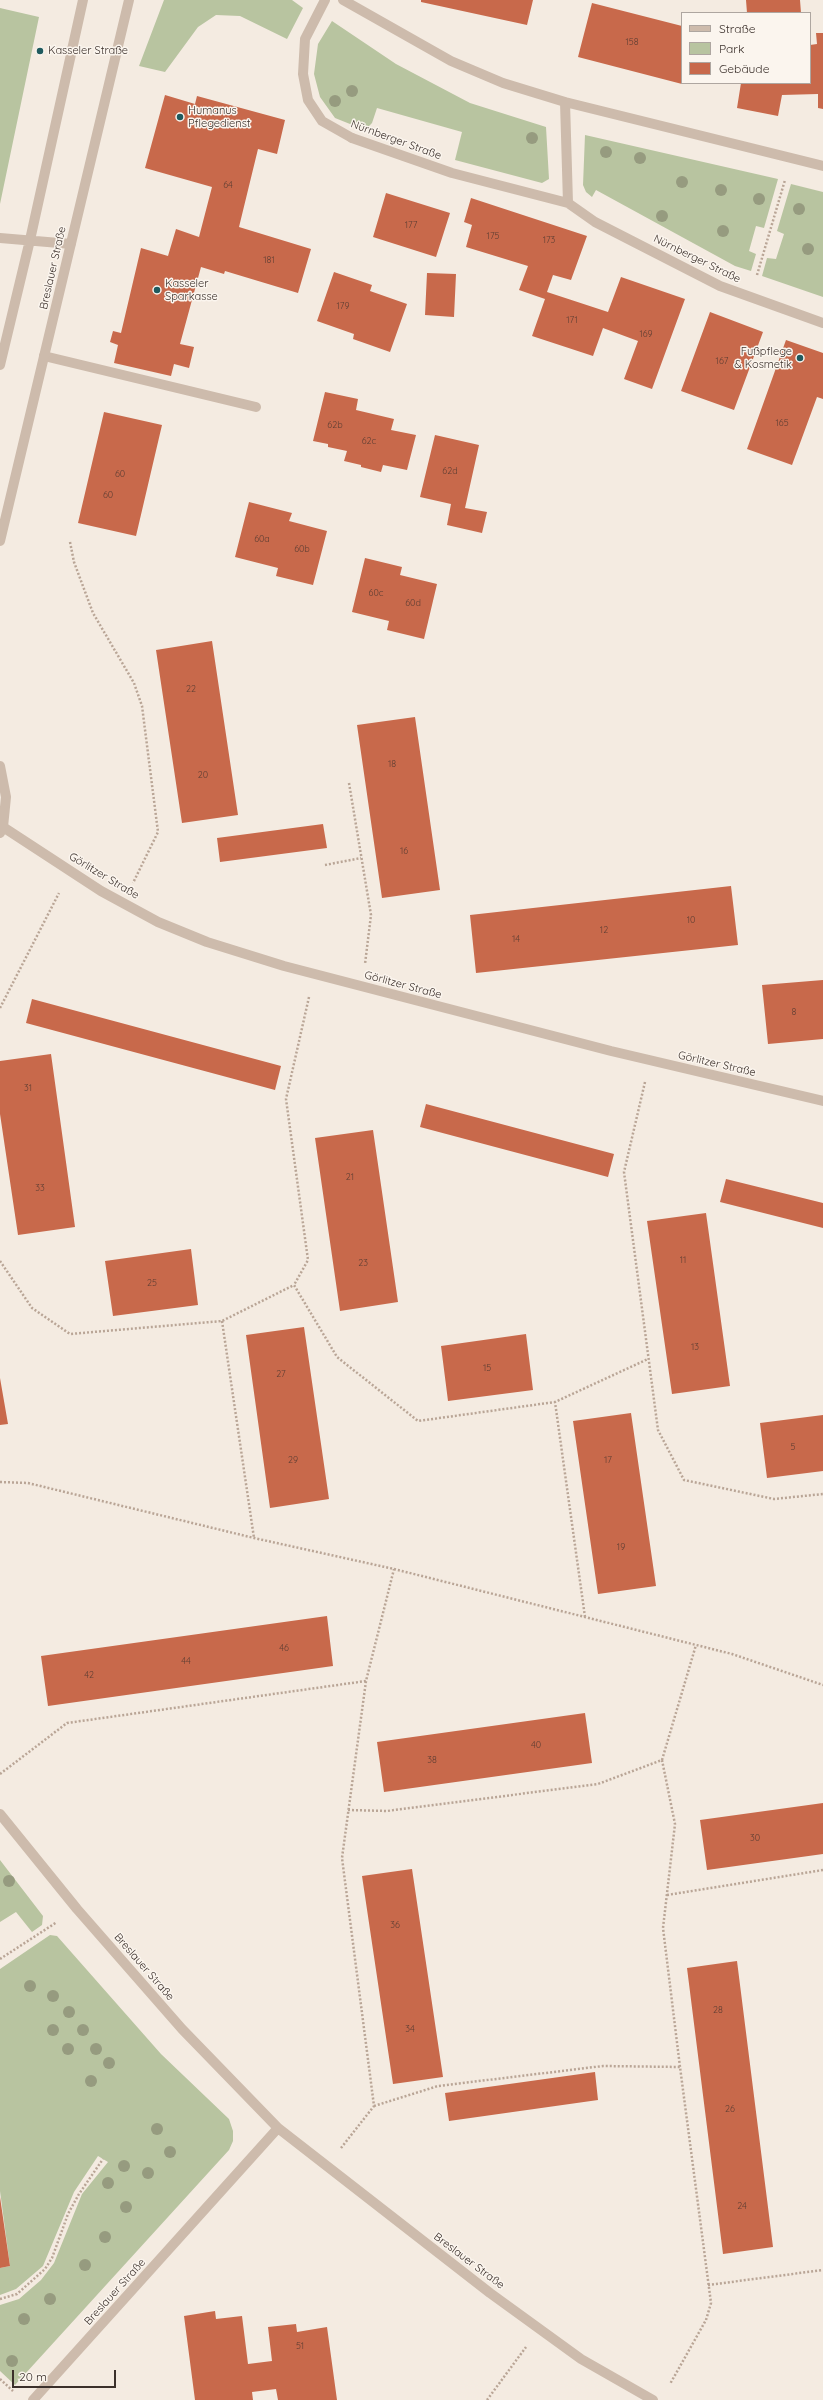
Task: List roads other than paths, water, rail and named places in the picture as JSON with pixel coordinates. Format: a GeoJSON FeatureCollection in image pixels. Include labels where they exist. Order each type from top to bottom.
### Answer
{"type":"FeatureCollection","features":[{"type":"Feature","properties":{"kind":"street"},"geometry":{"type":"LineString","coordinates":[[0,365],[30,240],[83,0]]}},
{"type":"Feature","properties":{"kind":"street","name":"Breslauer Straße"},"geometry":{"type":"LineString","coordinates":[[0,541],[130,0]]}},
{"type":"Feature","properties":{"kind":"street","name":"Nürnberger Straße"},"geometry":{"type":"LineString","coordinates":[[325,0],[305,39],[303,74],[308,100],[322,121],[352,138],[452,173],[568,203],[595,222],[720,286],[823,323]]}},
{"type":"Feature","properties":{"kind":"street"},"geometry":{"type":"LineString","coordinates":[[343,0],[451,61],[503,83],[565,102],[823,166]]}},
{"type":"Feature","properties":{"kind":"street"},"geometry":{"type":"LineString","coordinates":[[565,102],[568,203]]}},
{"type":"Feature","properties":{"kind":"street"},"geometry":{"type":"LineString","coordinates":[[0,238],[71,244]]}},
{"type":"Feature","properties":{"kind":"street"},"geometry":{"type":"LineString","coordinates":[[44,356],[256,407]]}},
{"type":"Feature","properties":{"kind":"street"},"geometry":{"type":"LineString","coordinates":[[0,766],[6,797],[2,830]]}},
{"type":"Feature","properties":{"kind":"street","name":"Görlitzer Straße"},"geometry":{"type":"LineString","coordinates":[[2,830],[158,922],[207,942],[314,974],[650,1060],[823,1101]]}},
{"type":"Feature","properties":{"kind":"street","name":"Breslauer Straße"},"geometry":{"type":"LineString","coordinates":[[0,1814],[77,1909],[182,2029],[278,2128],[490,2293],[581,2359],[653,2400]]}},
{"type":"Feature","properties":{"kind":"street","name":"Breslauer Straße"},"geometry":{"type":"LineString","coordinates":[[33,2400],[278,2128]]}},
{"type":"Feature","properties":{"kind":"place","name":"Kasseler Straße"},"geometry":{"type":"Point","coordinates":[40,51]}},
{"type":"Feature","properties":{"kind":"place","name":"Humanus Pflegedienst"},"geometry":{"type":"Point","coordinates":[180,117]}},
{"type":"Feature","properties":{"kind":"place","name":"Kasseler Sparkasse"},"geometry":{"type":"Point","coordinates":[157,290]}},
{"type":"Feature","properties":{"kind":"place","name":"Fußpflege & Kosmetik"},"geometry":{"type":"Point","coordinates":[800,358]}}]}
